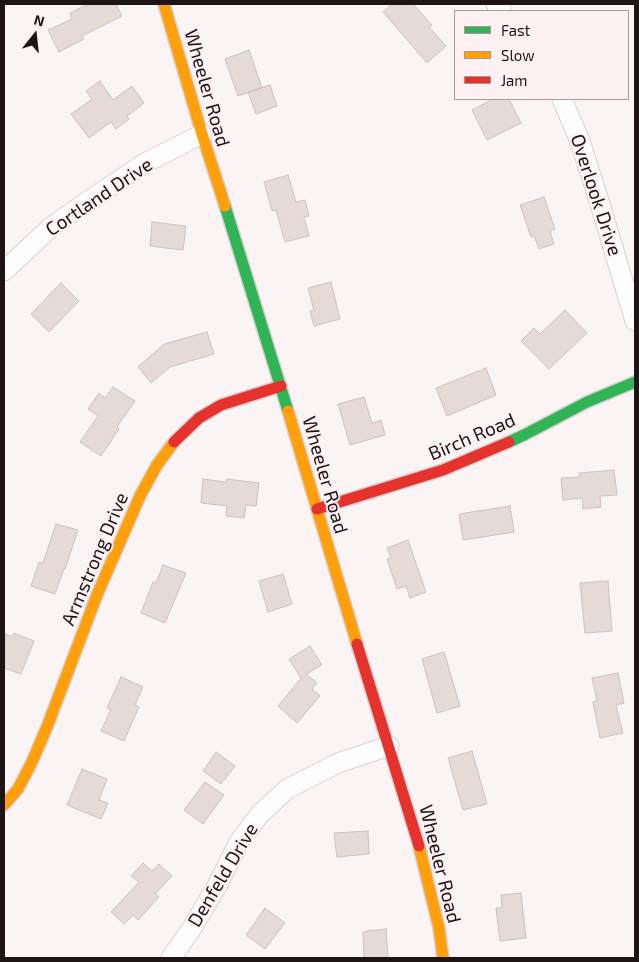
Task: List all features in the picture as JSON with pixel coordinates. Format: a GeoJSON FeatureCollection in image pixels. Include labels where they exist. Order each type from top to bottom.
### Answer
{"type":"FeatureCollection","features":[{"type":"Feature","properties":{"kind":"street","name":"Wheeler Road"},"geometry":{"type":"LineString","coordinates":[[164,4],[416,835],[439,928],[443,958]]}},
{"type":"Feature","properties":{"kind":"street","name":"Overlook Drive"},"geometry":{"type":"LineString","coordinates":[[562,100],[580,141],[635,321]]}},
{"type":"Feature","properties":{"kind":"street","name":"Cortland Drive"},"geometry":{"type":"LineString","coordinates":[[4,271],[52,227],[88,201],[145,163],[202,134]]}},
{"type":"Feature","properties":{"kind":"street","name":"Birch Road"},"geometry":{"type":"LineString","coordinates":[[317,509],[444,470],[526,434],[588,402],[635,382]]}},
{"type":"Feature","properties":{"kind":"street","name":"Armstrong Drive"},"geometry":{"type":"LineString","coordinates":[[4,805],[18,788],[32,762],[97,595],[140,496],[157,465],[174,442],[199,418],[221,405],[281,386]]}},
{"type":"Feature","properties":{"kind":"street","name":"Denfeld Drive"},"geometry":{"type":"LineString","coordinates":[[171,958],[192,928],[217,886],[239,842],[260,814],[287,789],[338,762],[389,746]]}},
{"type":"Feature","properties":{"kind":"building"},"geometry":{"type":"Polygon","coordinates":[[[88,4],[116,4],[122,16],[82,36],[84,39],[59,52],[48,30],[72,19],[70,13],[88,4]]]}},
{"type":"Feature","properties":{"kind":"building"},"geometry":{"type":"Polygon","coordinates":[[[392,4],[413,4],[432,25],[429,27],[446,46],[427,63],[383,12],[392,4]]]}},
{"type":"Feature","properties":{"kind":"building"},"geometry":{"type":"Polygon","coordinates":[[[249,50],[262,88],[238,96],[225,59],[249,50]]]}},
{"type":"Feature","properties":{"kind":"building"},"geometry":{"type":"Polygon","coordinates":[[[100,81],[113,100],[132,86],[144,103],[127,116],[129,119],[116,129],[111,122],[89,138],[71,114],[92,99],[86,91],[100,81]]]}},
{"type":"Feature","properties":{"kind":"building"},"geometry":{"type":"Polygon","coordinates":[[[270,85],[277,106],[256,114],[248,92],[270,85]]]}},
{"type":"Feature","properties":{"kind":"building"},"geometry":{"type":"Polygon","coordinates":[[[491,100],[510,100],[521,123],[487,140],[472,110],[491,100]]]}},
{"type":"Feature","properties":{"kind":"building"},"geometry":{"type":"Polygon","coordinates":[[[288,175],[296,202],[305,200],[309,216],[304,217],[309,236],[285,242],[276,210],[272,211],[264,182],[288,175]]]}},
{"type":"Feature","properties":{"kind":"building"},"geometry":{"type":"Polygon","coordinates":[[[544,197],[555,229],[550,231],[554,244],[539,249],[534,236],[531,237],[520,205],[544,197]]]}},
{"type":"Feature","properties":{"kind":"building"},"geometry":{"type":"Polygon","coordinates":[[[152,222],[186,226],[183,250],[150,246],[152,222]]]}},
{"type":"Feature","properties":{"kind":"building"},"geometry":{"type":"Polygon","coordinates":[[[331,282],[340,319],[314,326],[310,311],[314,310],[308,288],[331,282]]]}},
{"type":"Feature","properties":{"kind":"building"},"geometry":{"type":"Polygon","coordinates":[[[61,283],[79,301],[49,332],[31,314],[61,283]]]}},
{"type":"Feature","properties":{"kind":"building"},"geometry":{"type":"Polygon","coordinates":[[[565,310],[587,333],[549,369],[521,341],[534,328],[540,334],[565,310]]]}},
{"type":"Feature","properties":{"kind":"building"},"geometry":{"type":"Polygon","coordinates":[[[207,332],[214,354],[170,367],[151,383],[138,367],[164,344],[207,332]]]}},
{"type":"Feature","properties":{"kind":"building"},"geometry":{"type":"Polygon","coordinates":[[[486,368],[496,395],[447,416],[436,388],[486,368]]]}},
{"type":"Feature","properties":{"kind":"building"},"geometry":{"type":"Polygon","coordinates":[[[113,387],[135,401],[117,427],[119,429],[101,456],[80,442],[98,416],[88,409],[99,393],[105,398],[113,387]]]}},
{"type":"Feature","properties":{"kind":"building"},"geometry":{"type":"Polygon","coordinates":[[[364,397],[372,423],[381,420],[385,435],[350,445],[338,404],[364,397]]]}},
{"type":"Feature","properties":{"kind":"building"},"geometry":{"type":"Polygon","coordinates":[[[614,470],[617,495],[600,496],[601,507],[583,509],[582,498],[563,500],[561,478],[580,477],[579,473],[614,470]]]}},
{"type":"Feature","properties":{"kind":"building"},"geometry":{"type":"Polygon","coordinates":[[[203,479],[226,482],[227,479],[259,483],[256,506],[246,505],[244,518],[226,516],[227,506],[201,503],[203,479]]]}},
{"type":"Feature","properties":{"kind":"building"},"geometry":{"type":"Polygon","coordinates":[[[510,506],[514,532],[463,540],[459,514],[510,506]]]}},
{"type":"Feature","properties":{"kind":"building"},"geometry":{"type":"Polygon","coordinates":[[[56,524],[78,530],[55,594],[31,586],[39,562],[43,563],[56,524]]]}},
{"type":"Feature","properties":{"kind":"building"},"geometry":{"type":"Polygon","coordinates":[[[408,540],[426,592],[410,598],[406,586],[397,589],[387,559],[391,558],[387,548],[408,540]]]}},
{"type":"Feature","properties":{"kind":"building"},"geometry":{"type":"Polygon","coordinates":[[[163,565],[186,573],[165,623],[141,613],[153,582],[156,583],[163,565]]]}},
{"type":"Feature","properties":{"kind":"building"},"geometry":{"type":"Polygon","coordinates":[[[283,574],[292,604],[268,612],[259,581],[283,574]]]}},
{"type":"Feature","properties":{"kind":"building"},"geometry":{"type":"Polygon","coordinates":[[[608,581],[612,631],[585,633],[580,583],[608,581]]]}},
{"type":"Feature","properties":{"kind":"building"},"geometry":{"type":"Polygon","coordinates":[[[4,633],[12,637],[14,633],[34,641],[21,674],[4,668],[4,633]]]}},
{"type":"Feature","properties":{"kind":"building"},"geometry":{"type":"Polygon","coordinates":[[[310,646],[322,665],[306,674],[317,683],[312,689],[320,696],[297,723],[278,706],[302,677],[289,659],[310,646]]]}},
{"type":"Feature","properties":{"kind":"building"},"geometry":{"type":"Polygon","coordinates":[[[444,652],[460,706],[437,713],[422,659],[444,652]]]}},
{"type":"Feature","properties":{"kind":"building"},"geometry":{"type":"Polygon","coordinates":[[[618,673],[624,703],[616,705],[623,733],[600,738],[593,702],[597,701],[592,678],[618,673]]]}},
{"type":"Feature","properties":{"kind":"building"},"geometry":{"type":"Polygon","coordinates":[[[121,677],[143,687],[135,705],[139,707],[124,741],[101,731],[111,709],[107,708],[121,677]]]}},
{"type":"Feature","properties":{"kind":"building"},"geometry":{"type":"Polygon","coordinates":[[[472,751],[487,804],[463,810],[448,758],[472,751]]]}},
{"type":"Feature","properties":{"kind":"building"},"geometry":{"type":"Polygon","coordinates":[[[216,752],[235,766],[221,784],[203,771],[216,752]]]}},
{"type":"Feature","properties":{"kind":"building"},"geometry":{"type":"Polygon","coordinates":[[[82,769],[107,779],[99,800],[108,803],[101,819],[67,805],[82,769]]]}},
{"type":"Feature","properties":{"kind":"building"},"geometry":{"type":"Polygon","coordinates":[[[205,782],[224,795],[203,824],[184,810],[205,782]]]}},
{"type":"Feature","properties":{"kind":"building"},"geometry":{"type":"Polygon","coordinates":[[[368,831],[369,854],[337,857],[334,833],[368,831]]]}},
{"type":"Feature","properties":{"kind":"building"},"geometry":{"type":"Polygon","coordinates":[[[143,863],[152,871],[159,864],[172,876],[155,894],[159,897],[138,920],[133,915],[124,924],[111,912],[139,882],[131,876],[143,863]]]}},
{"type":"Feature","properties":{"kind":"building"},"geometry":{"type":"Polygon","coordinates":[[[521,893],[526,938],[500,941],[496,908],[502,908],[501,895],[521,893]]]}},
{"type":"Feature","properties":{"kind":"building"},"geometry":{"type":"Polygon","coordinates":[[[265,908],[285,923],[265,949],[246,935],[265,908]]]}},
{"type":"Feature","properties":{"kind":"building"},"geometry":{"type":"Polygon","coordinates":[[[386,929],[388,958],[364,958],[363,932],[386,929]]]}},
{"type":"Feature","properties":{"kind":"traffic: fast"},"geometry":{"type":"LineString","coordinates":[[225,206],[288,411]]}},
{"type":"Feature","properties":{"kind":"traffic: fast"},"geometry":{"type":"LineString","coordinates":[[509,442],[587,402],[635,382]]}},
{"type":"Feature","properties":{"kind":"traffic: slow"},"geometry":{"type":"LineString","coordinates":[[164,4],[225,206]]}},
{"type":"Feature","properties":{"kind":"traffic: slow"},"geometry":{"type":"LineString","coordinates":[[288,411],[357,644]]}},
{"type":"Feature","properties":{"kind":"traffic: slow"},"geometry":{"type":"LineString","coordinates":[[4,805],[18,789],[32,762],[97,595],[140,496],[157,465],[174,442]]}},
{"type":"Feature","properties":{"kind":"traffic: slow"},"geometry":{"type":"LineString","coordinates":[[419,846],[439,928],[443,958]]}},
{"type":"Feature","properties":{"kind":"traffic: jam"},"geometry":{"type":"LineString","coordinates":[[174,442],[199,418],[221,405],[281,386]]}},
{"type":"Feature","properties":{"kind":"traffic: jam"},"geometry":{"type":"LineString","coordinates":[[317,509],[443,470],[509,442]]}},
{"type":"Feature","properties":{"kind":"traffic: jam"},"geometry":{"type":"LineString","coordinates":[[357,644],[419,846]]}}]}
